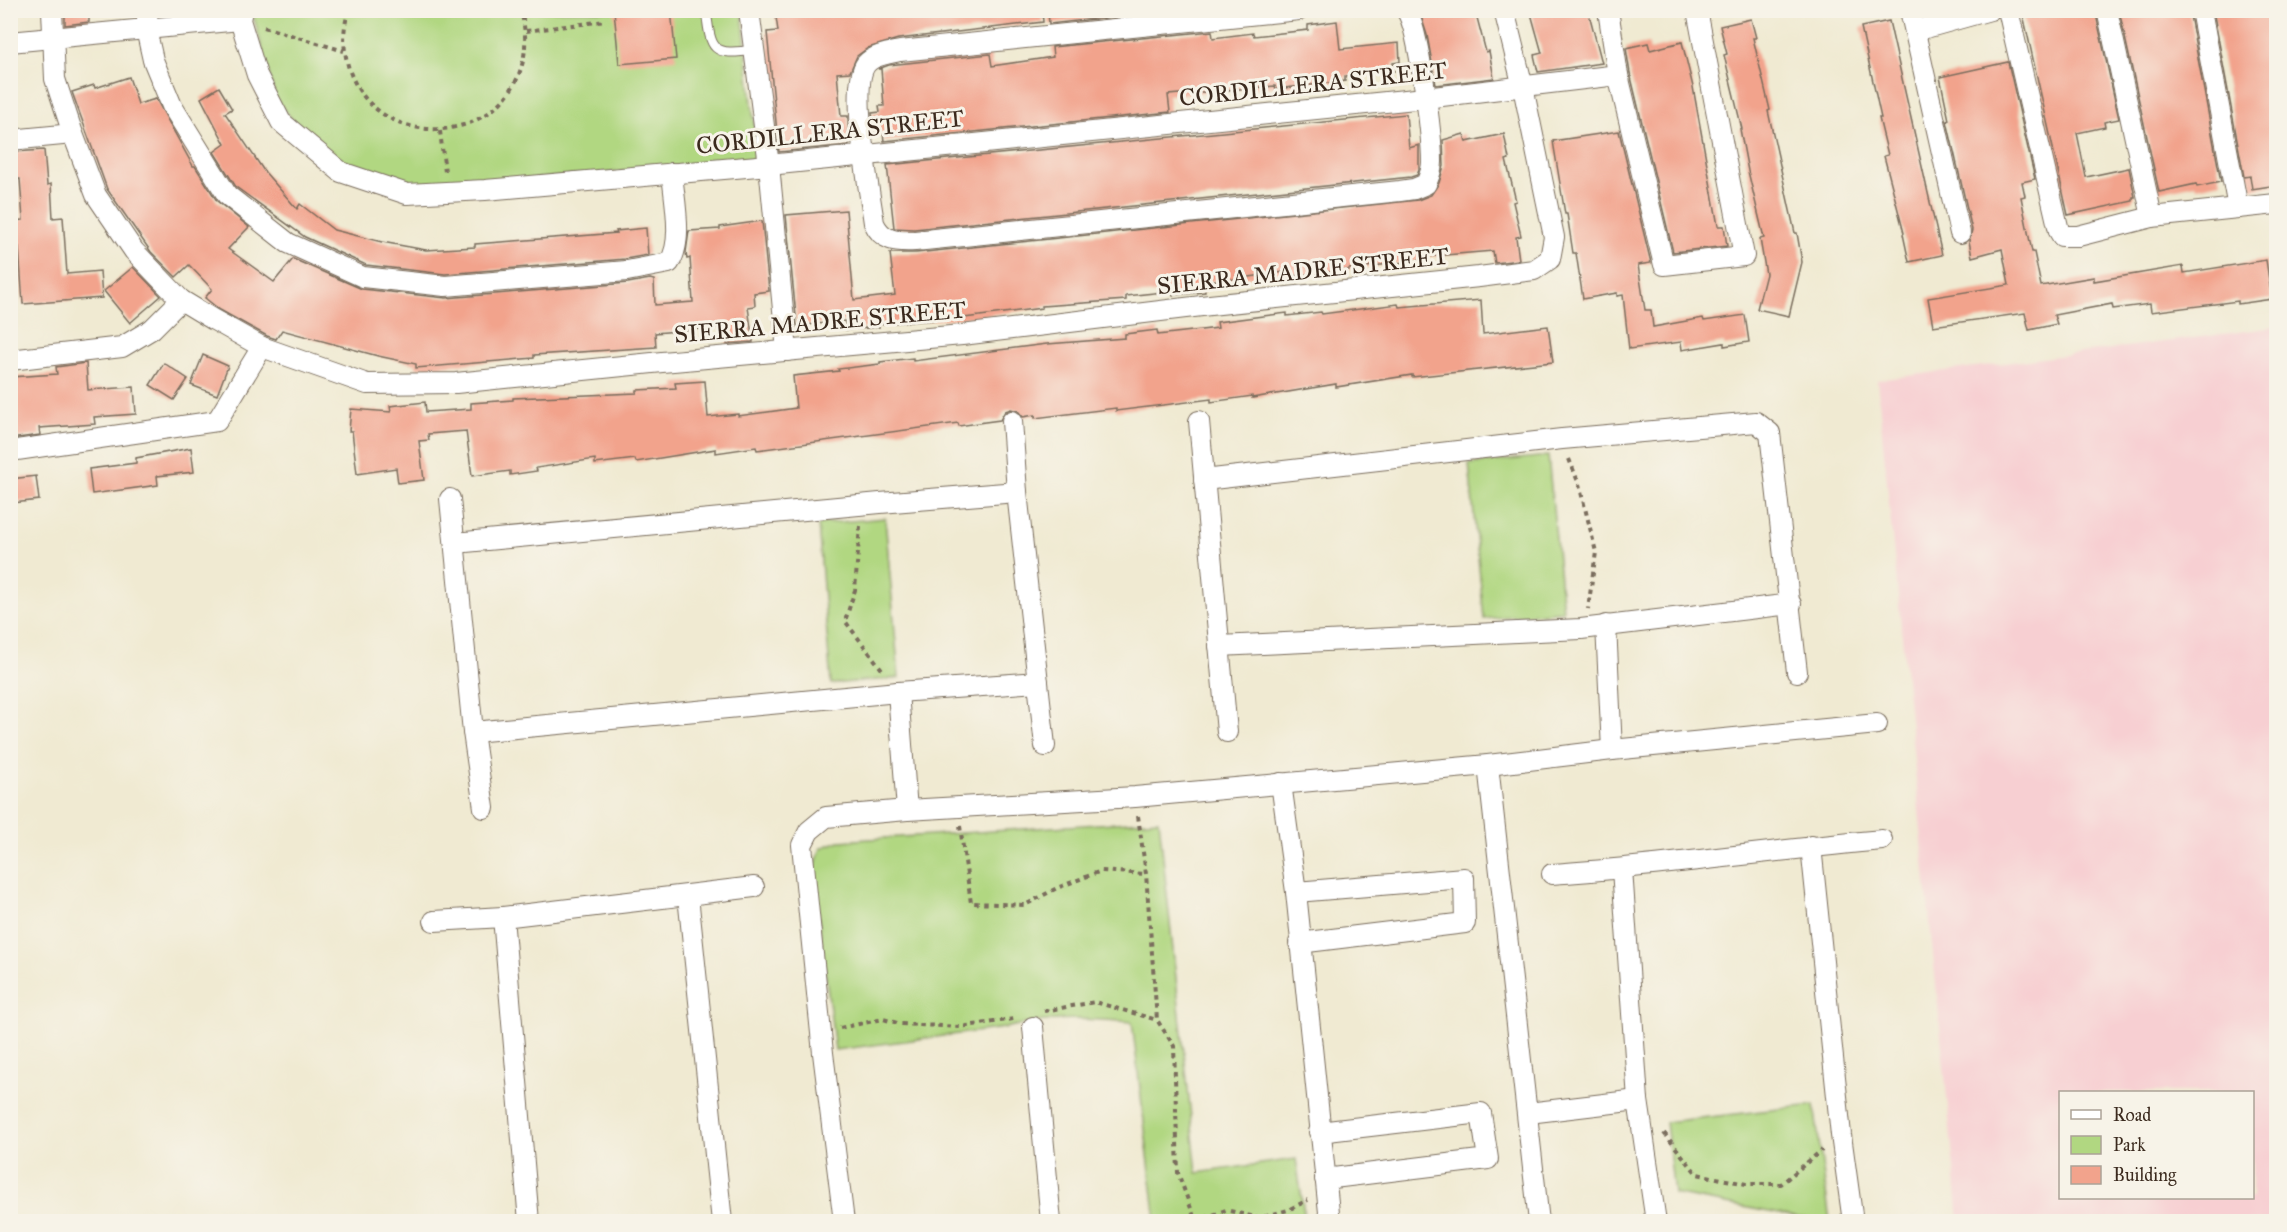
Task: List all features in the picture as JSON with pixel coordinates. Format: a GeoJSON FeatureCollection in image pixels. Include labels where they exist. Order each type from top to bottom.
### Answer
{"type":"FeatureCollection","features":[{"type":"Feature","properties":{"kind":"street","name":"SIERRA MADRE STREET"},"geometry":{"type":"LineString","coordinates":[[52,10],[55,79],[96,195],[134,251],[181,300],[261,347],[367,384],[456,383],[962,335],[1210,305],[1534,270],[1550,259],[1554,237],[1523,87],[1504,10]]}},
{"type":"Feature","properties":{"kind":"street"},"geometry":{"type":"LineString","coordinates":[[749,10],[769,165],[787,351]]}},
{"type":"Feature","properties":{"kind":"street"},"geometry":{"type":"LineString","coordinates":[[1299,10],[900,51],[880,55],[867,63],[861,76],[859,102],[874,223],[879,234],[890,240],[915,241],[1414,189],[1426,184],[1431,175],[1432,163],[1425,98],[1416,34],[1411,17],[1406,10]]}},
{"type":"Feature","properties":{"kind":"street"},"geometry":{"type":"LineString","coordinates":[[1608,10],[1618,75],[1664,265],[1744,256],[1697,10]]}},
{"type":"Feature","properties":{"kind":"street"},"geometry":{"type":"LineString","coordinates":[[1910,10],[1959,233]]}},
{"type":"Feature","properties":{"kind":"street"},"geometry":{"type":"LineString","coordinates":[[1914,31],[1990,10]]}},
{"type":"Feature","properties":{"kind":"street"},"geometry":{"type":"LineString","coordinates":[[2008,10],[2062,236],[2078,236],[2152,217],[2277,204]]}},
{"type":"Feature","properties":{"kind":"street"},"geometry":{"type":"LineString","coordinates":[[2107,10],[2152,217]]}},
{"type":"Feature","properties":{"kind":"street"},"geometry":{"type":"LineString","coordinates":[[2201,10],[2238,208]]}},
{"type":"Feature","properties":{"kind":"street"},"geometry":{"type":"LineString","coordinates":[[10,42],[53,39],[147,20],[241,15]]}},
{"type":"Feature","properties":{"kind":"street","name":"CORDILLERA STREET"},"geometry":{"type":"LineString","coordinates":[[241,15],[256,75],[281,122],[341,172],[407,195],[769,165],[1425,98],[1618,75]]}},
{"type":"Feature","properties":{"kind":"street"},"geometry":{"type":"LineString","coordinates":[[147,20],[153,60],[172,106],[227,195],[288,243],[363,277],[445,286],[627,271],[669,263],[675,254],[677,243],[672,173]]}},
{"type":"Feature","properties":{"kind":"street"},"geometry":{"type":"LineString","coordinates":[[10,140],[74,134]]}},
{"type":"Feature","properties":{"kind":"street"},"geometry":{"type":"LineString","coordinates":[[10,360],[123,347],[152,329],[181,300]]}},
{"type":"Feature","properties":{"kind":"street"},"geometry":{"type":"LineString","coordinates":[[10,451],[217,421],[261,347]]}},
{"type":"Feature","properties":{"kind":"street"},"geometry":{"type":"LineString","coordinates":[[1012,421],[1017,492],[1045,746]]}},
{"type":"Feature","properties":{"kind":"street"},"geometry":{"type":"LineString","coordinates":[[1199,421],[1227,732]]}},
{"type":"Feature","properties":{"kind":"street"},"geometry":{"type":"LineString","coordinates":[[1204,480],[1562,439],[1756,422],[1770,433],[1797,672]]}},
{"type":"Feature","properties":{"kind":"street"},"geometry":{"type":"LineString","coordinates":[[455,543],[1017,492]]}},
{"type":"Feature","properties":{"kind":"street"},"geometry":{"type":"LineString","coordinates":[[450,499],[473,732],[484,808]]}},
{"type":"Feature","properties":{"kind":"street"},"geometry":{"type":"LineString","coordinates":[[1220,646],[1581,629],[1791,604]]}},
{"type":"Feature","properties":{"kind":"street"},"geometry":{"type":"LineString","coordinates":[[1606,625],[1612,750]]}},
{"type":"Feature","properties":{"kind":"street"},"geometry":{"type":"LineString","coordinates":[[473,732],[1038,681]]}},
{"type":"Feature","properties":{"kind":"street"},"geometry":{"type":"LineString","coordinates":[[898,692],[907,810]]}},
{"type":"Feature","properties":{"kind":"street"},"geometry":{"type":"LineString","coordinates":[[844,1221],[821,1032],[802,845],[809,831],[826,817],[1135,797],[1488,765],[1612,750],[1877,724]]}},
{"type":"Feature","properties":{"kind":"street"},"geometry":{"type":"LineString","coordinates":[[1488,765],[1539,1221]]}},
{"type":"Feature","properties":{"kind":"street"},"geometry":{"type":"LineString","coordinates":[[1281,783],[1296,892],[1299,943],[1329,1221]]}},
{"type":"Feature","properties":{"kind":"street"},"geometry":{"type":"LineString","coordinates":[[1552,874],[1622,869],[1811,846],[1882,840]]}},
{"type":"Feature","properties":{"kind":"street"},"geometry":{"type":"LineString","coordinates":[[1811,846],[1841,1134],[1853,1221]]}},
{"type":"Feature","properties":{"kind":"street"},"geometry":{"type":"LineString","coordinates":[[1622,869],[1638,1100],[1656,1221]]}},
{"type":"Feature","properties":{"kind":"street"},"geometry":{"type":"LineString","coordinates":[[1296,892],[1464,878],[1465,923],[1299,943]]}},
{"type":"Feature","properties":{"kind":"street"},"geometry":{"type":"LineString","coordinates":[[434,921],[503,917],[754,887]]}},
{"type":"Feature","properties":{"kind":"street"},"geometry":{"type":"LineString","coordinates":[[688,896],[722,1221]]}},
{"type":"Feature","properties":{"kind":"street"},"geometry":{"type":"LineString","coordinates":[[503,917],[529,1221]]}},
{"type":"Feature","properties":{"kind":"street"},"geometry":{"type":"LineString","coordinates":[[1032,1019],[1051,1221]]}},
{"type":"Feature","properties":{"kind":"street"},"geometry":{"type":"LineString","coordinates":[[1528,1113],[1638,1100]]}},
{"type":"Feature","properties":{"kind":"street"},"geometry":{"type":"LineString","coordinates":[[1319,1132],[1481,1113],[1488,1159],[1326,1185]]}},
{"type":"Feature","properties":{"kind":"lane"},"geometry":{"type":"LineString","coordinates":[[706,10],[710,42],[720,51],[732,53],[754,50]]}},
{"type":"Feature","properties":{"kind":"path"},"geometry":{"type":"LineString","coordinates":[[349,10],[345,22],[344,51],[354,84],[376,110],[406,126],[440,131],[468,124],[493,110],[512,87],[524,60],[526,31],[521,10]]}},
{"type":"Feature","properties":{"kind":"path"},"geometry":{"type":"LineString","coordinates":[[241,15],[344,51]]}},
{"type":"Feature","properties":{"kind":"path"},"geometry":{"type":"LineString","coordinates":[[526,31],[605,21]]}},
{"type":"Feature","properties":{"kind":"path"},"geometry":{"type":"LineString","coordinates":[[440,131],[448,193]]}},
{"type":"Feature","properties":{"kind":"path"},"geometry":{"type":"LineString","coordinates":[[1562,439],[1579,484],[1596,552],[1587,614],[1581,629]]}},
{"type":"Feature","properties":{"kind":"path"},"geometry":{"type":"LineString","coordinates":[[880,503],[860,520],[855,590],[845,621],[898,692]]}},
{"type":"Feature","properties":{"kind":"path"},"geometry":{"type":"LineString","coordinates":[[1135,797],[1146,874],[1157,1020],[1174,1046],[1178,1173],[1196,1221],[1226,1209],[1259,1218],[1288,1210],[1326,1185]]}},
{"type":"Feature","properties":{"kind":"path"},"geometry":{"type":"LineString","coordinates":[[957,807],[971,903],[1025,905],[1057,888],[1101,871],[1146,874]]}},
{"type":"Feature","properties":{"kind":"path"},"geometry":{"type":"LineString","coordinates":[[821,1032],[883,1019],[902,1024],[960,1027],[1001,1023],[1032,1019],[1095,1002],[1157,1020]]}},
{"type":"Feature","properties":{"kind":"path"},"geometry":{"type":"LineString","coordinates":[[1660,1128],[1697,1174],[1746,1184],[1781,1184],[1841,1134]]}},
{"type":"Feature","properties":{"kind":"shaded area"},"geometry":{"type":"Polygon","coordinates":[[[2276,327],[2276,1221],[1959,1221],[1877,380],[2276,327]]]}},
{"type":"Feature","properties":{"kind":"green space"},"geometry":{"type":"Polygon","coordinates":[[[252,11],[742,11],[758,160],[411,190],[344,168],[312,143],[276,100],[252,11]]]}},
{"type":"Feature","properties":{"kind":"green space"},"geometry":{"type":"Polygon","coordinates":[[[1548,456],[1563,611],[1484,619],[1469,464],[1548,456]]]}},
{"type":"Feature","properties":{"kind":"green space"},"geometry":{"type":"Polygon","coordinates":[[[885,518],[899,678],[831,684],[818,524],[885,518]]]}},
{"type":"Feature","properties":{"kind":"green space"},"geometry":{"type":"Polygon","coordinates":[[[1159,820],[1197,1173],[1296,1159],[1305,1220],[1156,1221],[1132,1022],[1052,1020],[835,1050],[813,872],[821,848],[839,841],[1159,820]]]}},
{"type":"Feature","properties":{"kind":"green space"},"geometry":{"type":"Polygon","coordinates":[[[1814,1105],[1830,1221],[1817,1221],[1674,1194],[1666,1122],[1814,1105]]]}},
{"type":"Feature","properties":{"kind":"building"},"geometry":{"type":"Polygon","coordinates":[[[65,10],[89,10],[89,22],[65,25],[65,10]]]}},
{"type":"Feature","properties":{"kind":"building"},"geometry":{"type":"Polygon","coordinates":[[[614,10],[671,10],[676,59],[619,64],[614,10]]]}},
{"type":"Feature","properties":{"kind":"building"},"geometry":{"type":"Polygon","coordinates":[[[775,10],[798,10],[799,13],[826,10],[1042,10],[1043,22],[898,39],[868,48],[857,56],[850,72],[837,73],[841,116],[848,116],[849,145],[779,152],[767,32],[778,31],[775,10]]]}},
{"type":"Feature","properties":{"kind":"building"},"geometry":{"type":"Polygon","coordinates":[[[1048,10],[1177,10],[1049,24],[1048,10]]]}},
{"type":"Feature","properties":{"kind":"building"},"geometry":{"type":"Polygon","coordinates":[[[1419,10],[1475,10],[1486,52],[1489,51],[1494,78],[1436,85],[1427,35],[1419,10]]]}},
{"type":"Feature","properties":{"kind":"building"},"geometry":{"type":"Polygon","coordinates":[[[1530,10],[1588,10],[1602,63],[1538,72],[1534,55],[1542,53],[1530,10]]]}},
{"type":"Feature","properties":{"kind":"building"},"geometry":{"type":"Polygon","coordinates":[[[2022,10],[2095,10],[2119,119],[2104,122],[2105,127],[2077,133],[2086,177],[2129,168],[2135,197],[2133,201],[2068,215],[2022,10]]]}},
{"type":"Feature","properties":{"kind":"building"},"geometry":{"type":"Polygon","coordinates":[[[2119,10],[2189,10],[2221,182],[2197,187],[2196,184],[2159,192],[2119,10]]]}},
{"type":"Feature","properties":{"kind":"building"},"geometry":{"type":"Polygon","coordinates":[[[2213,10],[2272,10],[2277,30],[2277,185],[2252,189],[2250,176],[2244,177],[2213,10]]]}},
{"type":"Feature","properties":{"kind":"building"},"geometry":{"type":"Polygon","coordinates":[[[1751,19],[1756,38],[1753,38],[1770,110],[1768,111],[1802,262],[1789,316],[1757,309],[1766,274],[1760,239],[1764,238],[1748,171],[1740,129],[1742,129],[1724,55],[1727,54],[1720,26],[1751,19]]]}},
{"type":"Feature","properties":{"kind":"building"},"geometry":{"type":"Polygon","coordinates":[[[1337,21],[1340,49],[1399,43],[1400,62],[1393,63],[1394,71],[1345,76],[1345,81],[1276,89],[1275,86],[1168,95],[1170,112],[884,141],[883,133],[874,134],[872,113],[880,112],[879,106],[884,106],[881,69],[878,69],[889,65],[990,54],[992,66],[1053,57],[1052,47],[1212,31],[1213,38],[1253,33],[1254,36],[1308,30],[1308,25],[1337,21]]]}},
{"type":"Feature","properties":{"kind":"building"},"geometry":{"type":"Polygon","coordinates":[[[1889,21],[1942,255],[1909,262],[1884,156],[1888,155],[1861,27],[1889,21]]]}},
{"type":"Feature","properties":{"kind":"building"},"geometry":{"type":"Polygon","coordinates":[[[1682,42],[1693,87],[1718,226],[1724,226],[1727,246],[1673,252],[1626,48],[1648,43],[1650,50],[1682,42]]]}},
{"type":"Feature","properties":{"kind":"building"},"geometry":{"type":"Polygon","coordinates":[[[2008,62],[2035,179],[2022,182],[2025,196],[2021,197],[2041,286],[2094,277],[2094,281],[2183,266],[2184,273],[2266,260],[2272,299],[2151,312],[2150,304],[2113,309],[2112,304],[2054,315],[2057,324],[2029,330],[2025,313],[1933,326],[1928,298],[2009,285],[2002,249],[1972,257],[1969,241],[1972,230],[1947,121],[1949,120],[1940,77],[2008,62]]]}},
{"type":"Feature","properties":{"kind":"building"},"geometry":{"type":"Polygon","coordinates":[[[129,77],[138,104],[156,99],[193,166],[217,201],[249,227],[228,249],[274,282],[293,259],[362,289],[446,298],[628,283],[650,279],[654,280],[655,305],[693,302],[690,258],[687,259],[686,252],[689,231],[720,229],[720,227],[762,221],[769,291],[754,293],[755,306],[748,307],[753,342],[727,344],[724,327],[655,333],[656,347],[534,355],[534,358],[416,368],[416,364],[282,330],[276,339],[267,336],[220,310],[205,298],[212,289],[189,265],[176,277],[151,252],[107,189],[72,92],[94,85],[95,88],[129,77]]]}},
{"type":"Feature","properties":{"kind":"building"},"geometry":{"type":"Polygon","coordinates":[[[219,87],[232,109],[225,113],[264,171],[297,209],[300,204],[334,230],[426,250],[617,233],[616,231],[646,228],[648,255],[625,259],[445,274],[366,265],[305,237],[236,187],[214,152],[225,144],[201,98],[219,87]]]}},
{"type":"Feature","properties":{"kind":"building"},"geometry":{"type":"Polygon","coordinates":[[[1406,114],[1409,148],[1419,145],[1419,170],[1417,175],[1411,177],[914,229],[894,228],[887,165],[1406,114]]]}},
{"type":"Feature","properties":{"kind":"building"},"geometry":{"type":"Polygon","coordinates":[[[1619,131],[1651,263],[1638,265],[1645,310],[1651,310],[1653,327],[1703,318],[1704,321],[1745,315],[1749,342],[1724,346],[1724,343],[1682,350],[1681,342],[1629,349],[1623,295],[1617,296],[1617,293],[1583,299],[1576,253],[1573,253],[1567,214],[1565,214],[1553,141],[1619,131]]]}},
{"type":"Feature","properties":{"kind":"building"},"geometry":{"type":"Polygon","coordinates":[[[1464,134],[1466,142],[1504,134],[1509,159],[1506,160],[1516,201],[1513,202],[1521,236],[1516,237],[1519,260],[1495,263],[1493,251],[1421,257],[1421,260],[1349,270],[1292,276],[1291,271],[1204,281],[1205,292],[1173,295],[1173,291],[1126,296],[1126,300],[1042,306],[1042,308],[964,318],[878,324],[879,327],[846,330],[845,321],[797,326],[786,215],[846,210],[854,300],[895,295],[890,253],[916,253],[1418,200],[1431,195],[1439,183],[1444,166],[1443,140],[1464,134]]]}},
{"type":"Feature","properties":{"kind":"building"},"geometry":{"type":"Polygon","coordinates":[[[44,150],[47,185],[51,184],[53,218],[63,217],[67,274],[100,271],[102,298],[23,304],[19,247],[10,248],[10,221],[23,220],[20,179],[16,179],[14,152],[44,150]]]}},
{"type":"Feature","properties":{"kind":"building"},"geometry":{"type":"Polygon","coordinates":[[[133,267],[161,296],[130,323],[104,291],[133,267]]]}},
{"type":"Feature","properties":{"kind":"building"},"geometry":{"type":"Polygon","coordinates":[[[1481,300],[1483,334],[1548,326],[1553,362],[1412,377],[1412,375],[1336,387],[1336,384],[1252,398],[1252,396],[1211,402],[1211,399],[1116,411],[1116,408],[1035,418],[1035,415],[1023,417],[1018,411],[1011,409],[1005,411],[1000,420],[959,426],[958,423],[757,450],[756,447],[716,453],[716,449],[636,462],[635,459],[595,464],[595,459],[536,468],[537,471],[510,475],[510,471],[472,476],[466,431],[428,434],[429,440],[419,441],[424,480],[398,483],[396,468],[357,474],[352,431],[349,431],[351,409],[391,412],[390,406],[425,402],[426,412],[471,409],[471,403],[513,400],[513,398],[637,393],[637,390],[676,388],[675,383],[705,381],[708,417],[738,414],[738,416],[796,408],[793,376],[839,371],[838,369],[880,364],[880,362],[913,358],[913,361],[1047,344],[1125,338],[1125,334],[1157,330],[1158,335],[1218,328],[1217,322],[1287,313],[1287,316],[1321,312],[1322,314],[1398,304],[1399,307],[1481,300]]]}},
{"type":"Feature","properties":{"kind":"building"},"geometry":{"type":"Polygon","coordinates":[[[203,355],[228,366],[217,395],[191,385],[203,355]]]}},
{"type":"Feature","properties":{"kind":"building"},"geometry":{"type":"Polygon","coordinates":[[[86,363],[88,390],[134,387],[136,414],[94,417],[95,424],[39,428],[40,435],[10,439],[10,416],[12,416],[10,377],[57,374],[56,367],[86,363]]]}},
{"type":"Feature","properties":{"kind":"building"},"geometry":{"type":"Polygon","coordinates":[[[164,363],[188,379],[174,400],[150,385],[164,363]]]}},
{"type":"Feature","properties":{"kind":"building"},"geometry":{"type":"Polygon","coordinates":[[[191,448],[194,472],[157,476],[158,485],[92,494],[89,469],[136,463],[136,458],[191,448]]]}},
{"type":"Feature","properties":{"kind":"building"},"geometry":{"type":"Polygon","coordinates":[[[36,476],[39,500],[13,503],[10,479],[36,476]]]}}]}
